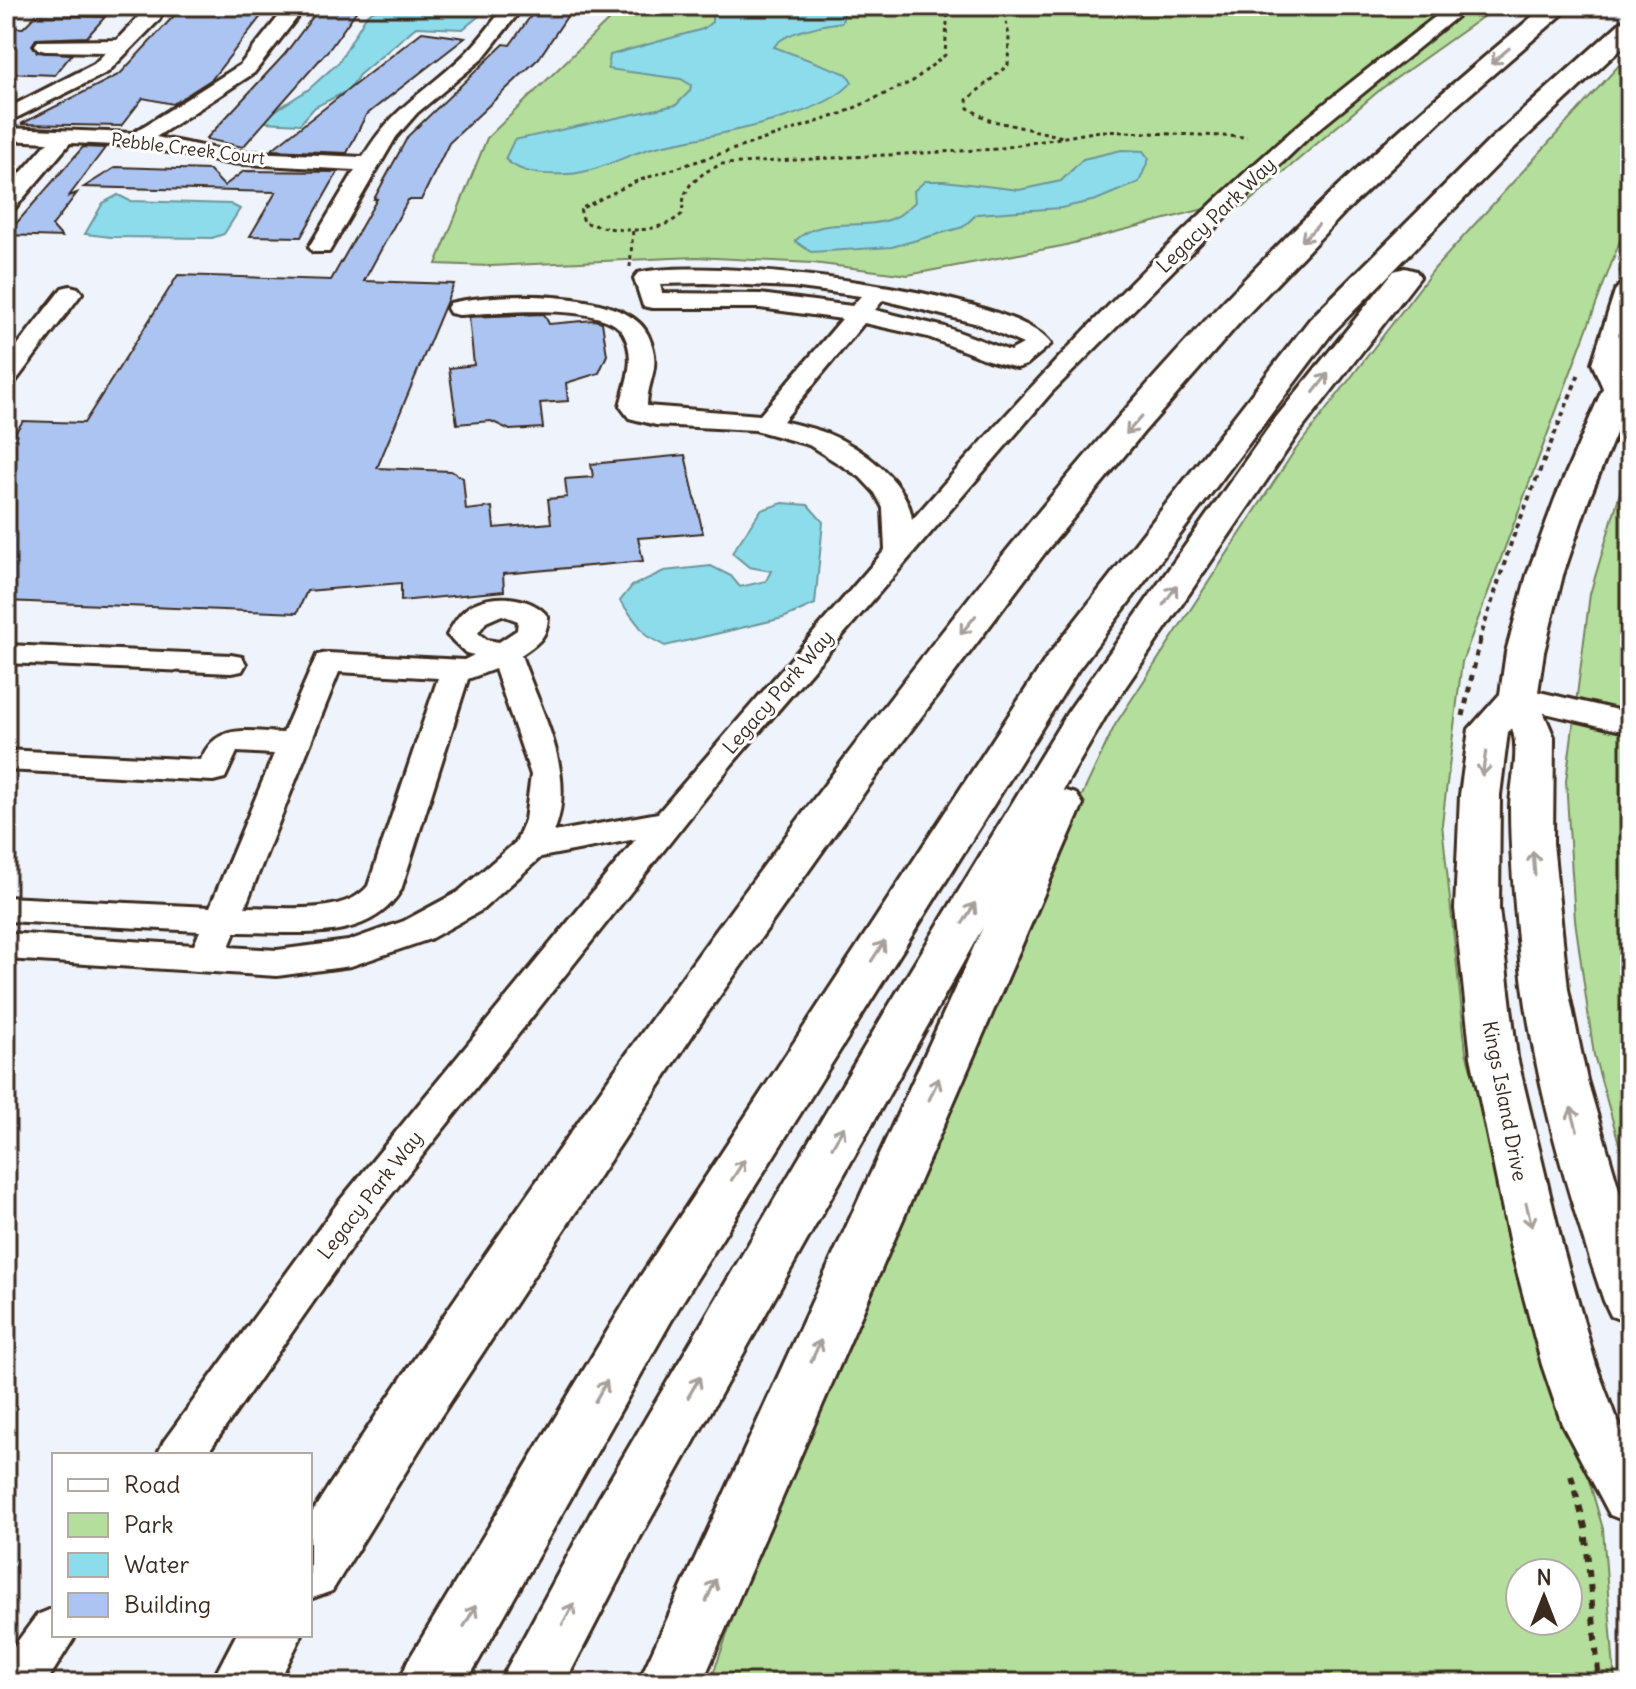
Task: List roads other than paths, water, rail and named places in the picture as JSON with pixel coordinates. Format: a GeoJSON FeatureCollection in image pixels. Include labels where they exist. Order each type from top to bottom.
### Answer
{"type":"FeatureCollection","features":[{"type":"Feature","properties":{"kind":"highway"},"geometry":{"type":"LineString","coordinates":[[312,1568],[344,1514],[557,1193],[690,1001],[863,762],[964,630],[1085,482],[1274,270],[1393,151],[1560,6]]}},
{"type":"Feature","properties":{"kind":"highway"},"geometry":{"type":"LineString","coordinates":[[431,1683],[659,1293],[1061,665],[1321,326],[1474,173],[1630,27]]}},
{"type":"Feature","properties":{"kind":"highway"},"geometry":{"type":"LineString","coordinates":[[531,1683],[643,1476],[902,1025],[1087,713],[1286,427],[1383,303],[1469,201],[1474,173]]}},
{"type":"Feature","properties":{"kind":"highway"},"geometry":{"type":"LineString","coordinates":[[670,1683],[1076,768],[1087,713]]}},
{"type":"Feature","properties":{"kind":"highway"},"geometry":{"type":"LineString","coordinates":[[243,1683],[270,1637]]}},
{"type":"Feature","properties":{"kind":"main road"},"geometry":{"type":"LineString","coordinates":[[1630,291],[1614,334],[1608,363],[1624,384],[1574,491],[1538,599],[1518,697],[1534,737],[1531,808],[1534,864],[1540,946],[1552,1016],[1566,1089],[1588,1170],[1630,1301]]}},
{"type":"Feature","properties":{"kind":"main road","name":"Kings Island Drive"},"geometry":{"type":"LineString","coordinates":[[1518,697],[1489,729],[1480,795],[1477,909],[1494,1057],[1537,1249],[1569,1365],[1590,1424],[1630,1497]]}},
{"type":"Feature","properties":{"kind":"street"},"geometry":{"type":"LineString","coordinates":[[6,117],[87,76],[123,46],[157,6]]}},
{"type":"Feature","properties":{"kind":"street"},"geometry":{"type":"LineString","coordinates":[[137,140],[247,69],[297,6]]}},
{"type":"Feature","properties":{"kind":"street"},"geometry":{"type":"LineString","coordinates":[[321,247],[369,164],[400,119],[475,55],[515,6]]}},
{"type":"Feature","properties":{"kind":"street","name":"Legacy Park Way"},"geometry":{"type":"LineString","coordinates":[[181,1453],[351,1216],[721,757],[1042,388],[1227,203],[1331,107],[1461,6]]}},
{"type":"Feature","properties":{"kind":"street"},"geometry":{"type":"LineString","coordinates":[[45,45],[123,46]]}},
{"type":"Feature","properties":{"kind":"street","name":"Pebble Creek Court"},"geometry":{"type":"LineString","coordinates":[[6,134],[137,140],[227,157],[369,164]]}},
{"type":"Feature","properties":{"kind":"street"},"geometry":{"type":"LineString","coordinates":[[7,203],[64,137]]}},
{"type":"Feature","properties":{"kind":"street"},"geometry":{"type":"LineString","coordinates":[[733,275],[786,278],[878,291],[983,319],[1031,335],[1039,344],[1017,360],[939,333],[824,307],[765,300],[687,298],[652,301],[646,278],[733,275]]}},
{"type":"Feature","properties":{"kind":"street"},"geometry":{"type":"LineString","coordinates":[[767,424],[878,291]]}},
{"type":"Feature","properties":{"kind":"street"},"geometry":{"type":"LineString","coordinates":[[6,377],[70,293]]}},
{"type":"Feature","properties":{"kind":"street"},"geometry":{"type":"LineString","coordinates":[[459,308],[572,307],[621,318],[633,328],[642,357],[643,371],[633,406],[638,412],[656,417],[715,418],[767,424],[818,439],[870,471],[887,490],[897,508],[900,553]]}},
{"type":"Feature","properties":{"kind":"street"},"geometry":{"type":"LineString","coordinates":[[6,946],[206,959],[277,963],[351,953],[417,930],[470,901],[530,848],[542,820],[547,775],[505,652],[469,670],[328,662],[206,959]]}},
{"type":"Feature","properties":{"kind":"street"},"geometry":{"type":"LineString","coordinates":[[6,654],[231,664]]}},
{"type":"Feature","properties":{"kind":"street"},"geometry":{"type":"LineString","coordinates":[[6,909],[222,920],[346,918],[373,904],[384,890],[456,669]]}},
{"type":"Feature","properties":{"kind":"street"},"geometry":{"type":"LineString","coordinates":[[1518,697],[1630,723]]}},
{"type":"Feature","properties":{"kind":"street"},"geometry":{"type":"LineString","coordinates":[[6,760],[213,771],[222,747],[232,742],[294,744]]}},
{"type":"Feature","properties":{"kind":"street"},"geometry":{"type":"LineString","coordinates":[[530,848],[669,822]]}},
{"type":"Feature","properties":{"kind":"street"},"geometry":{"type":"LineString","coordinates":[[17,1683],[52,1634]]}},
{"type":"Feature","properties":{"kind":"water"},"geometry":{"type":"Polygon","coordinates":[[[708,6],[840,6],[845,10],[842,22],[795,33],[774,47],[847,74],[852,82],[837,95],[790,116],[656,147],[580,173],[535,173],[505,159],[514,140],[676,105],[690,91],[691,85],[681,79],[608,69],[610,55],[703,29],[712,22],[712,10],[708,6]]]}},
{"type":"Feature","properties":{"kind":"water"},"geometry":{"type":"Polygon","coordinates":[[[419,8],[479,11],[479,16],[463,29],[416,27],[359,75],[349,90],[315,107],[300,124],[265,122],[267,116],[309,89],[339,62],[366,16],[374,10],[419,8]]]}},
{"type":"Feature","properties":{"kind":"water"},"geometry":{"type":"Polygon","coordinates":[[[1122,150],[1143,151],[1149,159],[1139,182],[1096,200],[1061,208],[977,214],[963,227],[892,247],[811,252],[795,241],[817,228],[868,224],[894,218],[915,202],[914,191],[925,181],[1019,190],[1061,181],[1083,159],[1122,150]]]}},
{"type":"Feature","properties":{"kind":"water"},"geometry":{"type":"Polygon","coordinates":[[[118,195],[130,201],[230,204],[240,209],[224,234],[212,238],[85,234],[103,203],[118,195]]]}},
{"type":"Feature","properties":{"kind":"water"},"geometry":{"type":"Polygon","coordinates":[[[783,503],[808,505],[823,522],[815,604],[783,618],[665,646],[647,636],[620,601],[632,586],[664,571],[711,566],[731,576],[740,587],[766,581],[771,571],[749,567],[732,553],[761,510],[783,503]]]}}]}
